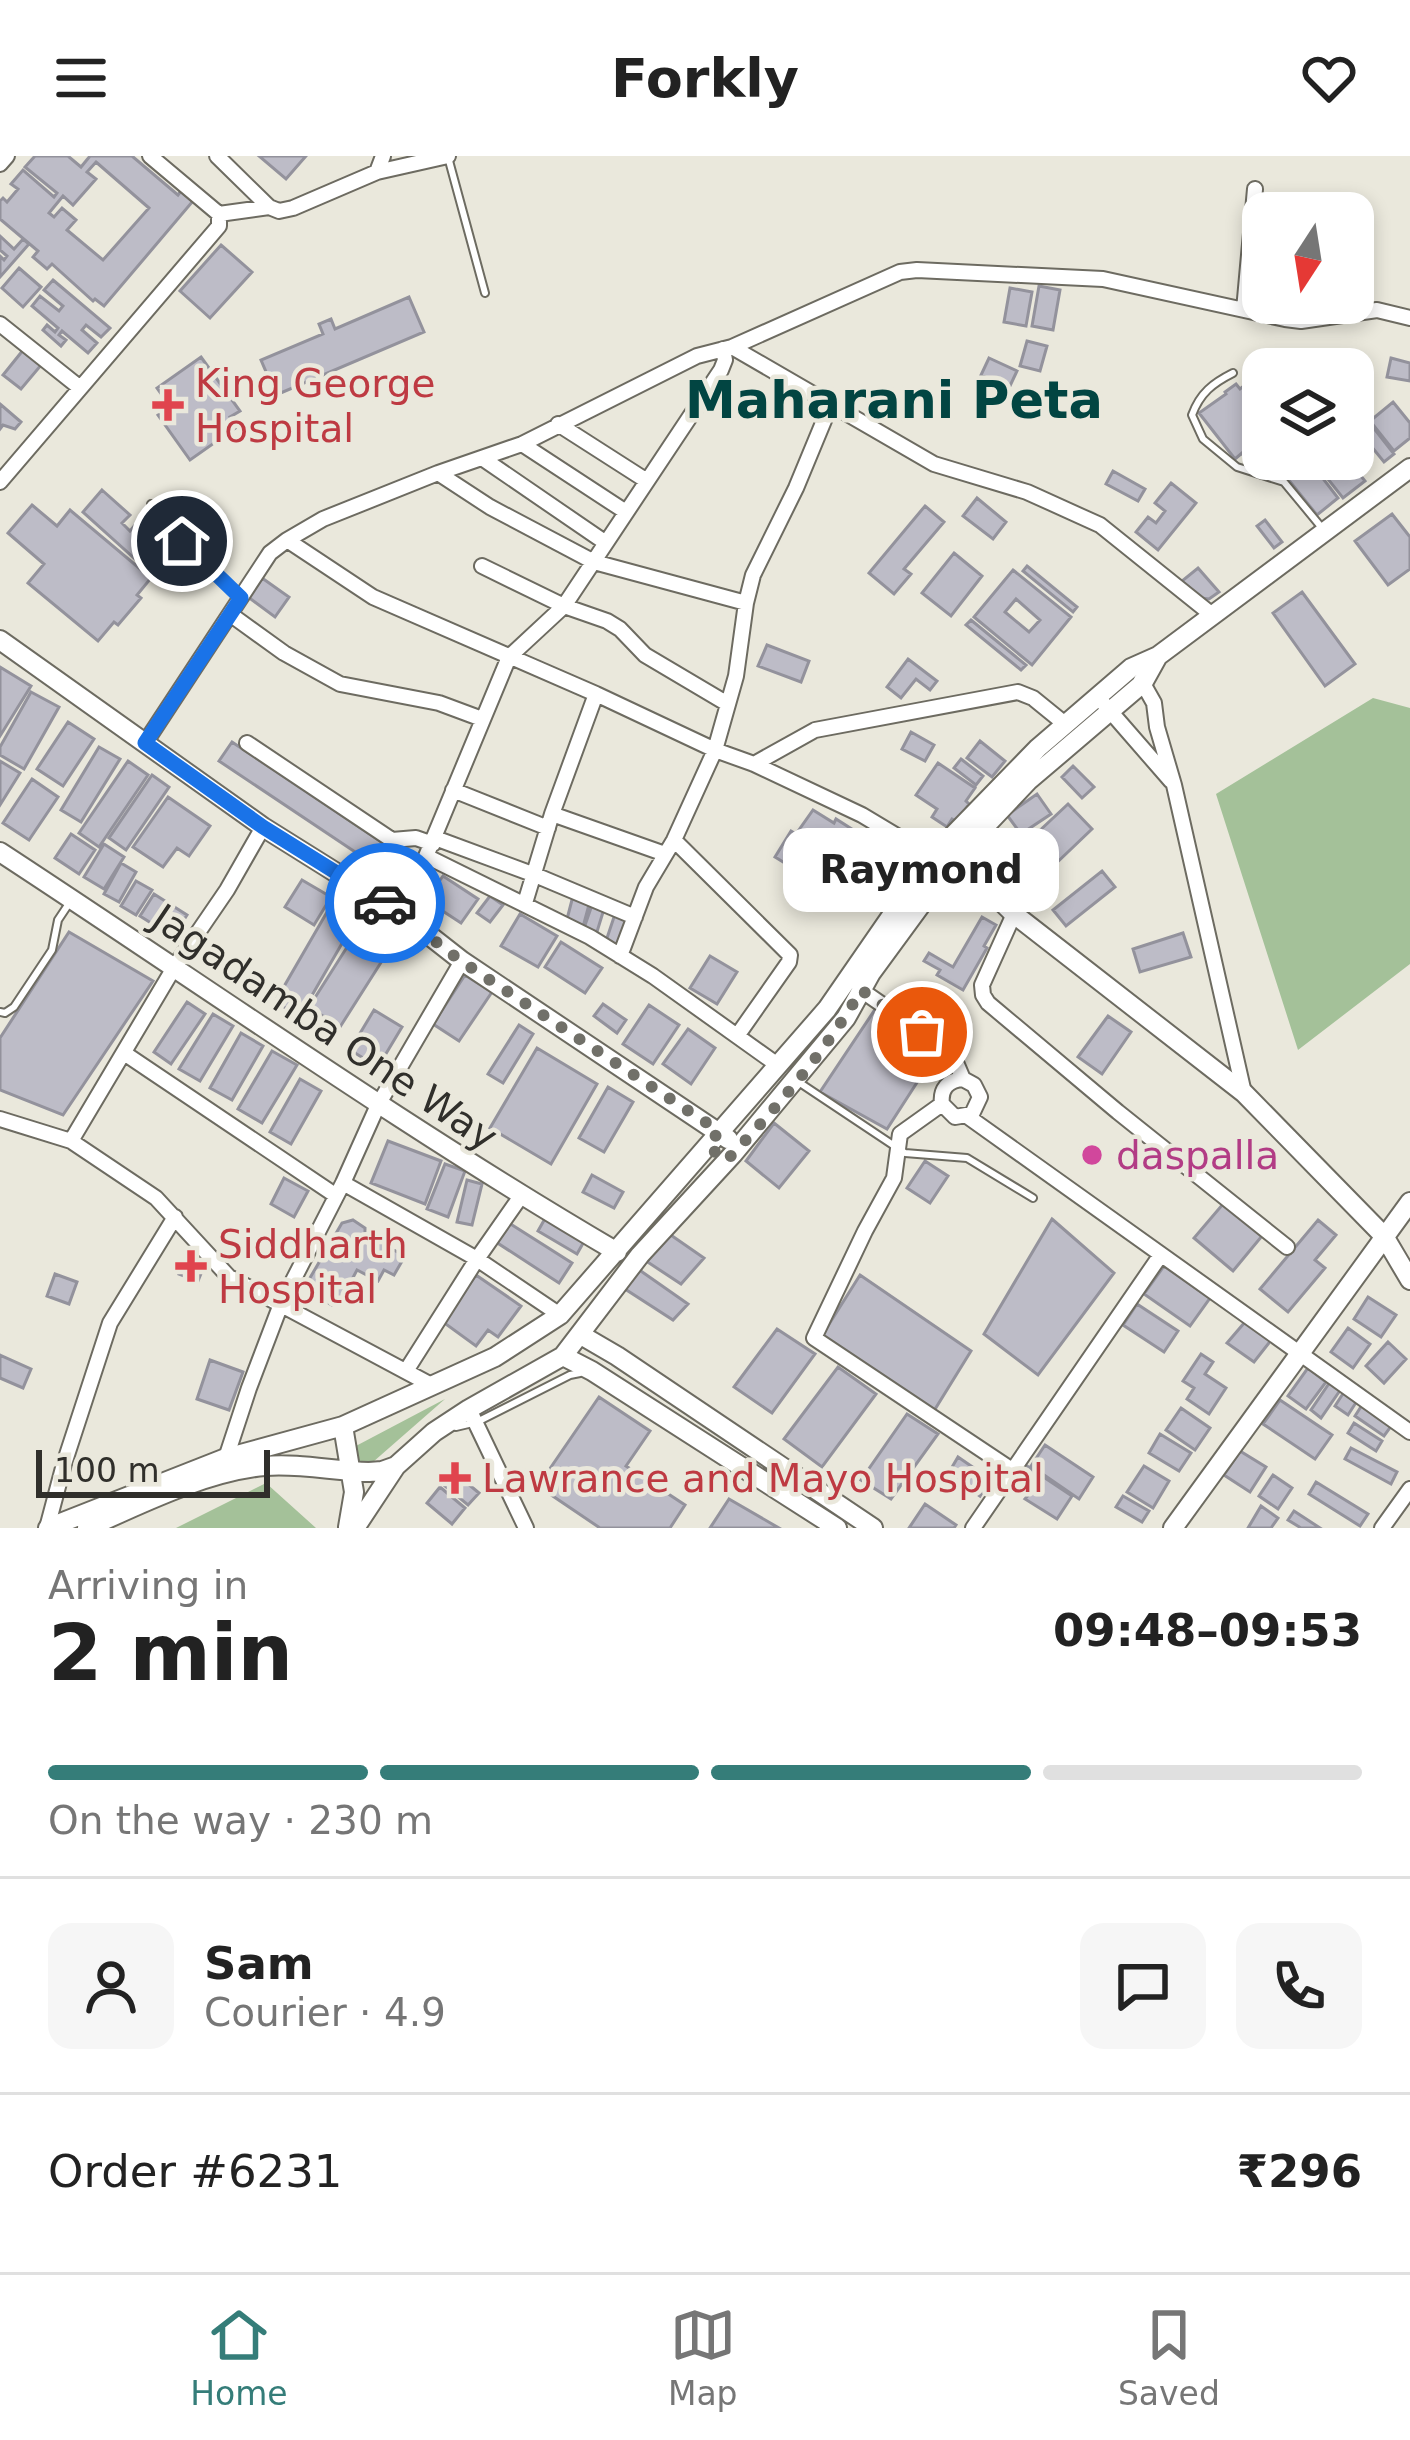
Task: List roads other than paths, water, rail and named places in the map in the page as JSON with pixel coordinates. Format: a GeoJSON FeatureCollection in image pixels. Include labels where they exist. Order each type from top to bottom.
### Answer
{"type":"FeatureCollection","features":[{"type":"Feature","properties":{"kind":"main road"},"geometry":{"type":"LineString","coordinates":[[351,1528],[396,1466],[434,1432],[473,1415],[563,1356],[640,1255],[846,1018],[956,857],[1104,704],[1211,614],[1410,468]]}},
{"type":"Feature","properties":{"kind":"main road"},"geometry":{"type":"LineString","coordinates":[[0,640],[263,827],[402,914],[732,1154]]}},
{"type":"Feature","properties":{"kind":"main road"},"geometry":{"type":"LineString","coordinates":[[47,1528],[226,1458],[343,1426],[495,1357],[560,1315],[826,1009],[932,857],[1038,748],[1065,724],[1104,704]]}},
{"type":"Feature","properties":{"kind":"main road","name":"Jagadamba One Way"},"geometry":{"type":"LineString","coordinates":[[0,852],[378,1105],[617,1252]]}},
{"type":"Feature","properties":{"kind":"main road"},"geometry":{"type":"LineString","coordinates":[[956,857],[1014,914],[1244,1093],[1384,1236],[1410,1280]]}},
{"type":"Feature","properties":{"kind":"main road"},"geometry":{"type":"LineString","coordinates":[[1173,1528],[1410,1202]]}},
{"type":"Feature","properties":{"kind":"main road"},"geometry":{"type":"LineString","coordinates":[[581,1335],[873,1528]]}},
{"type":"Feature","properties":{"kind":"main road"},"geometry":{"type":"LineString","coordinates":[[563,1356],[837,1528]]}},
{"type":"Feature","properties":{"kind":"main road"},"geometry":{"type":"LineString","coordinates":[[343,1426],[354,1492],[351,1528]]}},
{"type":"Feature","properties":{"kind":"main road"},"geometry":{"type":"LineString","coordinates":[[87,1528],[184,1487],[253,1467],[352,1472],[396,1466]]}},
{"type":"Feature","properties":{"kind":"street"},"geometry":{"type":"LineString","coordinates":[[0,164],[7,156]]}},
{"type":"Feature","properties":{"kind":"street"},"geometry":{"type":"LineString","coordinates":[[0,482],[214,235],[219,214],[150,156]]}},
{"type":"Feature","properties":{"kind":"street"},"geometry":{"type":"LineString","coordinates":[[217,156],[268,207],[279,211],[377,172],[448,156]]}},
{"type":"Feature","properties":{"kind":"street"},"geometry":{"type":"LineString","coordinates":[[377,172],[383,156]]}},
{"type":"Feature","properties":{"kind":"street"},"geometry":{"type":"LineString","coordinates":[[219,214],[268,207]]}},
{"type":"Feature","properties":{"kind":"street"},"geometry":{"type":"LineString","coordinates":[[145,743],[270,554],[287,540],[323,519],[522,444],[697,356],[728,348],[881,279],[917,270],[1103,279],[1242,310]]}},
{"type":"Feature","properties":{"kind":"street"},"geometry":{"type":"LineString","coordinates":[[1374,311],[1410,318]]}},
{"type":"Feature","properties":{"kind":"street"},"geometry":{"type":"LineString","coordinates":[[0,324],[79,387]]}},
{"type":"Feature","properties":{"kind":"street"},"geometry":{"type":"LineString","coordinates":[[728,348],[934,464],[1027,492],[1084,516],[1211,614]]}},
{"type":"Feature","properties":{"kind":"street"},"geometry":{"type":"LineString","coordinates":[[402,914],[509,657],[564,606],[721,370],[728,348]]}},
{"type":"Feature","properties":{"kind":"street"},"geometry":{"type":"LineString","coordinates":[[620,956],[646,887],[674,840],[715,750],[736,676],[753,575],[830,406]]}},
{"type":"Feature","properties":{"kind":"street"},"geometry":{"type":"LineString","coordinates":[[558,424],[647,481]]}},
{"type":"Feature","properties":{"kind":"street"},"geometry":{"type":"LineString","coordinates":[[522,444],[626,512]]}},
{"type":"Feature","properties":{"kind":"street"},"geometry":{"type":"LineString","coordinates":[[482,458],[606,543]]}},
{"type":"Feature","properties":{"kind":"street"},"geometry":{"type":"LineString","coordinates":[[438,473],[490,507],[594,562],[746,603]]}},
{"type":"Feature","properties":{"kind":"street"},"geometry":{"type":"LineString","coordinates":[[287,540],[373,597],[862,814],[932,857]]}},
{"type":"Feature","properties":{"kind":"street"},"geometry":{"type":"LineString","coordinates":[[482,566],[607,621],[646,655],[726,703]]}},
{"type":"Feature","properties":{"kind":"street"},"geometry":{"type":"LineString","coordinates":[[230,614],[284,653],[340,684],[439,703],[482,719]]}},
{"type":"Feature","properties":{"kind":"street"},"geometry":{"type":"LineString","coordinates":[[1137,675],[1154,703],[1244,1093]]}},
{"type":"Feature","properties":{"kind":"street"},"geometry":{"type":"LineString","coordinates":[[754,764],[815,730],[1018,692],[1065,724]]}},
{"type":"Feature","properties":{"kind":"street"},"geometry":{"type":"LineString","coordinates":[[525,903],[596,694]]}},
{"type":"Feature","properties":{"kind":"street"},"geometry":{"type":"LineString","coordinates":[[1104,704],[1174,785]]}},
{"type":"Feature","properties":{"kind":"street"},"geometry":{"type":"LineString","coordinates":[[247,743],[392,840],[416,838],[432,846],[620,956],[779,1066]]}},
{"type":"Feature","properties":{"kind":"street"},"geometry":{"type":"LineString","coordinates":[[454,790],[665,854]]}},
{"type":"Feature","properties":{"kind":"street"},"geometry":{"type":"LineString","coordinates":[[71,1141],[263,827]]}},
{"type":"Feature","properties":{"kind":"street"},"geometry":{"type":"LineString","coordinates":[[674,840],[790,955],[737,1036]]}},
{"type":"Feature","properties":{"kind":"street"},"geometry":{"type":"LineString","coordinates":[[432,846],[535,875],[635,917]]}},
{"type":"Feature","properties":{"kind":"street"},"geometry":{"type":"LineString","coordinates":[[1014,914],[982,985],[988,1004],[1287,1247]]}},
{"type":"Feature","properties":{"kind":"street"},"geometry":{"type":"LineString","coordinates":[[226,1458],[281,1304],[378,1105],[461,961]]}},
{"type":"Feature","properties":{"kind":"street"},"geometry":{"type":"LineString","coordinates":[[861,990],[952,1053],[963,1079],[974,1085],[980,1097],[977,1109],[967,1116],[955,1117],[942,1104]]}},
{"type":"Feature","properties":{"kind":"street"},"geometry":{"type":"LineString","coordinates":[[124,1053],[339,1189],[477,1259],[560,1315]]}},
{"type":"Feature","properties":{"kind":"street"},"geometry":{"type":"LineString","coordinates":[[963,1079],[950,1082],[942,1104],[900,1134],[894,1178],[814,1338],[1012,1470]]}},
{"type":"Feature","properties":{"kind":"street"},"geometry":{"type":"LineString","coordinates":[[967,1116],[1410,1432]]}},
{"type":"Feature","properties":{"kind":"street"},"geometry":{"type":"LineString","coordinates":[[0,1119],[71,1141],[156,1198],[229,1277],[434,1386]]}},
{"type":"Feature","properties":{"kind":"street"},"geometry":{"type":"LineString","coordinates":[[406,1371],[521,1196]]}},
{"type":"Feature","properties":{"kind":"street"},"geometry":{"type":"LineString","coordinates":[[47,1528],[110,1323],[175,1216]]}},
{"type":"Feature","properties":{"kind":"street"},"geometry":{"type":"LineString","coordinates":[[973,1528],[1160,1256]]}},
{"type":"Feature","properties":{"kind":"street"},"geometry":{"type":"LineString","coordinates":[[473,1415],[526,1528]]}},
{"type":"Feature","properties":{"kind":"street"},"geometry":{"type":"LineString","coordinates":[[1382,1528],[1410,1489]]}},
{"type":"Feature","properties":{"kind":"lane"},"geometry":{"type":"LineString","coordinates":[[448,156],[485,293]]}},
{"type":"Feature","properties":{"kind":"lane"},"geometry":{"type":"LineString","coordinates":[[1233,373],[1215,382],[1198,400],[1192,415],[1203,439],[1238,467],[1285,482],[1324,531]]}},
{"type":"Feature","properties":{"kind":"lane"},"geometry":{"type":"LineString","coordinates":[[151,504],[190,550],[241,598]]}},
{"type":"Feature","properties":{"kind":"lane"},"geometry":{"type":"LineString","coordinates":[[0,1012],[14,1007],[52,950],[58,920],[72,899]]}},
{"type":"Feature","properties":{"kind":"lane"},"geometry":{"type":"LineString","coordinates":[[796,1080],[898,1149],[916,1156],[967,1158],[1033,1198]]}},
{"type":"Feature","properties":{"kind":"lane"},"geometry":{"type":"LineString","coordinates":[[554,1384],[563,1356]]}},
{"type":"Feature","properties":{"kind":"lane"},"geometry":{"type":"LineString","coordinates":[[473,1415],[569,1375],[592,1371]]}},
{"type":"Feature","properties":{"kind":"place","name":"King George Hospital"},"geometry":{"type":"Point","coordinates":[168,405]}},
{"type":"Feature","properties":{"kind":"place","name":"Raymond"},"geometry":{"type":"Point","coordinates":[922,1032]}},
{"type":"Feature","properties":{"kind":"place","name":"daspalla"},"geometry":{"type":"Point","coordinates":[1092,1155]}},
{"type":"Feature","properties":{"kind":"place","name":"Siddharth Hospital"},"geometry":{"type":"Point","coordinates":[191,1266]}},
{"type":"Feature","properties":{"kind":"place","name":"Lawrance and Mayo Hospital"},"geometry":{"type":"Point","coordinates":[455,1478]}},
{"type":"Feature","properties":{"kind":"district","name":"Maharani Peta"},"geometry":{"type":"Point","coordinates":[894,400]}}]}
